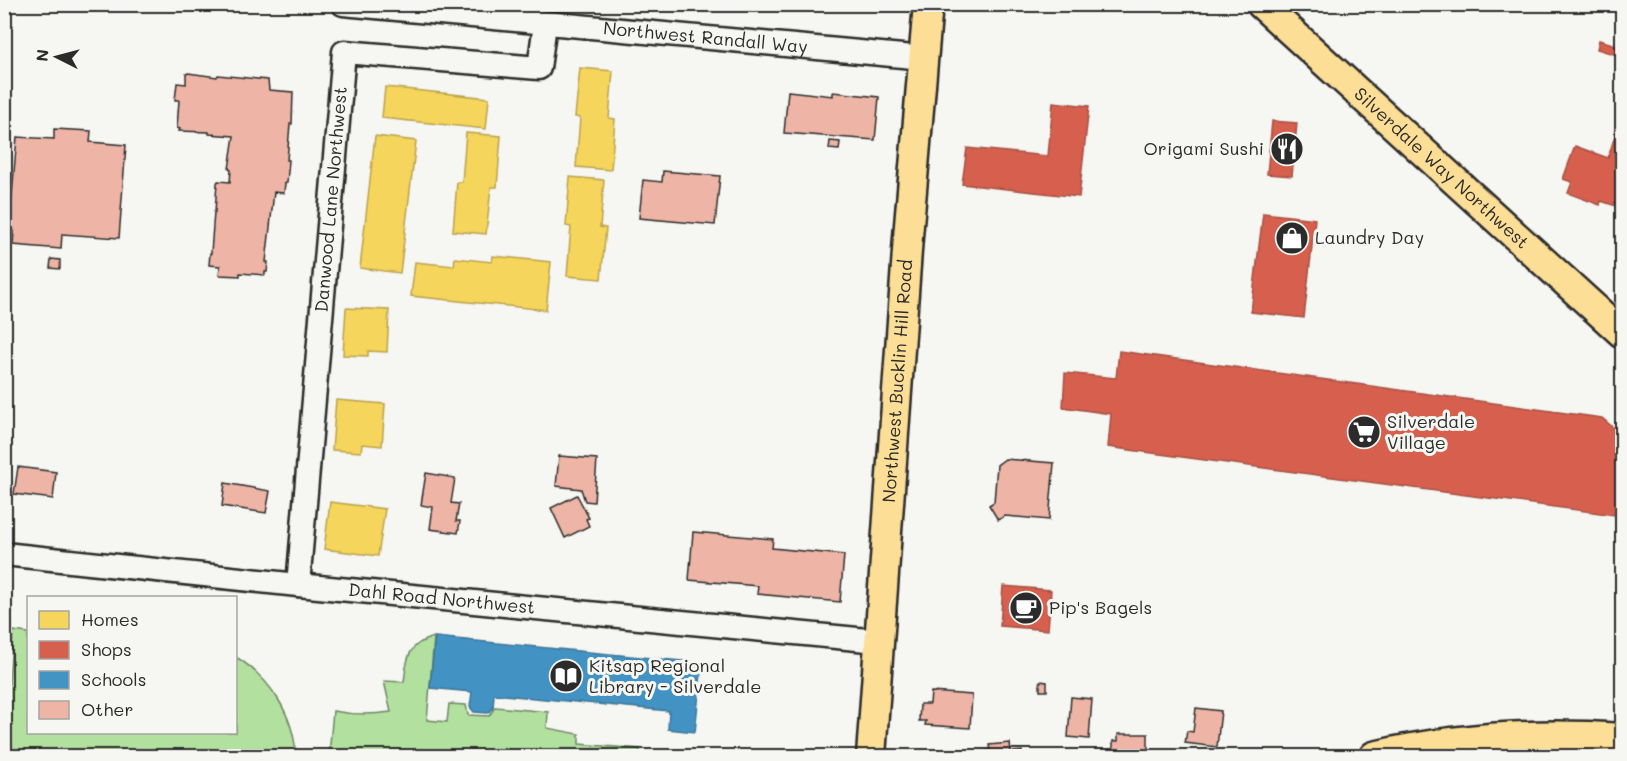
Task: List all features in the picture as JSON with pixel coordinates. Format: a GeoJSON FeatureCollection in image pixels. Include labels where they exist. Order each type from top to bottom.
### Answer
{"type":"FeatureCollection","features":[{"type":"Feature","properties":{"kind":"main road","name":"Northwest Bucklin Hill Road"},"geometry":{"type":"LineString","coordinates":[[871,756],[878,641],[898,408],[908,237],[928,4]]}},
{"type":"Feature","properties":{"kind":"main road","name":"Silverdale Way Northwest"},"geometry":{"type":"LineString","coordinates":[[1261,4],[1623,333]]}},
{"type":"Feature","properties":{"kind":"main road"},"geometry":{"type":"LineString","coordinates":[[1374,756],[1460,740],[1564,735],[1623,738]]}},
{"type":"Feature","properties":{"kind":"street","name":"Northwest Randall Way"},"geometry":{"type":"LineString","coordinates":[[343,4],[924,58]]}},
{"type":"Feature","properties":{"kind":"street","name":"Danwood Lane Northwest"},"geometry":{"type":"LineString","coordinates":[[297,585],[344,52],[539,68],[545,24]]}},
{"type":"Feature","properties":{"kind":"street","name":"Dahl Road Northwest"},"geometry":{"type":"LineString","coordinates":[[4,554],[297,585],[878,641]]}},
{"type":"Feature","properties":{"kind":"green space"},"geometry":{"type":"Polygon","coordinates":[[[13,631],[27,633],[27,734],[237,734],[237,658],[259,676],[278,699],[291,726],[296,756],[5,756],[13,631]]]}},
{"type":"Feature","properties":{"kind":"green space"},"geometry":{"type":"Polygon","coordinates":[[[434,637],[427,720],[447,722],[449,704],[466,705],[468,715],[489,716],[495,707],[548,712],[547,728],[579,734],[579,744],[640,749],[639,756],[329,756],[333,711],[362,714],[391,712],[384,681],[404,682],[406,666],[413,648],[434,637]]]}},
{"type":"Feature","properties":{"kind":"building: Homes"},"geometry":{"type":"Polygon","coordinates":[[[580,68],[613,71],[609,118],[615,119],[611,170],[576,167],[580,118],[575,117],[580,68]]]}},
{"type":"Feature","properties":{"kind":"building: Homes"},"geometry":{"type":"Polygon","coordinates":[[[385,87],[489,98],[486,129],[382,118],[385,87]]]}},
{"type":"Feature","properties":{"kind":"building: Homes"},"geometry":{"type":"Polygon","coordinates":[[[466,133],[501,136],[497,187],[491,187],[486,234],[453,231],[457,182],[462,182],[466,133]]]}},
{"type":"Feature","properties":{"kind":"building: Homes"},"geometry":{"type":"Polygon","coordinates":[[[375,136],[416,141],[400,273],[360,268],[375,136]]]}},
{"type":"Feature","properties":{"kind":"building: Homes"},"geometry":{"type":"Polygon","coordinates":[[[570,177],[604,180],[600,227],[606,228],[601,279],[567,276],[571,227],[566,226],[570,177]]]}},
{"type":"Feature","properties":{"kind":"building: Homes"},"geometry":{"type":"Polygon","coordinates":[[[493,256],[551,262],[546,310],[411,296],[415,262],[454,266],[455,258],[492,262],[493,256]]]}},
{"type":"Feature","properties":{"kind":"building: Homes"},"geometry":{"type":"Polygon","coordinates":[[[346,308],[389,310],[387,352],[368,351],[368,356],[343,355],[346,308]]]}},
{"type":"Feature","properties":{"kind":"building: Homes"},"geometry":{"type":"Polygon","coordinates":[[[336,400],[385,404],[382,446],[362,444],[361,452],[332,450],[336,400]]]}},
{"type":"Feature","properties":{"kind":"building: Homes"},"geometry":{"type":"Polygon","coordinates":[[[330,502],[385,509],[378,556],[324,549],[330,502]]]}},
{"type":"Feature","properties":{"kind":"building: Shops"},"geometry":{"type":"Polygon","coordinates":[[[1599,40],[1620,46],[1617,55],[1597,49],[1599,40]]]}},
{"type":"Feature","properties":{"kind":"building: Shops"},"geometry":{"type":"Polygon","coordinates":[[[1053,102],[1089,106],[1079,197],[962,184],[967,148],[1048,156],[1053,102]]]}},
{"type":"Feature","properties":{"kind":"building: Shops"},"geometry":{"type":"Polygon","coordinates":[[[1272,121],[1297,123],[1292,176],[1267,174],[1272,121]]]}},
{"type":"Feature","properties":{"kind":"building: Shops"},"geometry":{"type":"Polygon","coordinates":[[[1617,129],[1622,131],[1622,208],[1601,201],[1600,205],[1568,193],[1572,182],[1563,179],[1575,146],[1608,158],[1617,129]]]}},
{"type":"Feature","properties":{"kind":"building: Shops"},"geometry":{"type":"Polygon","coordinates":[[[1263,213],[1315,219],[1304,318],[1251,312],[1263,213]]]}},
{"type":"Feature","properties":{"kind":"building: Shops","name":"Silverdale Village"},"geometry":{"type":"Polygon","coordinates":[[[1119,351],[1602,418],[1622,435],[1622,516],[1108,447],[1111,414],[1063,407],[1065,373],[1116,378],[1119,351]]]}},
{"type":"Feature","properties":{"kind":"building: Shops","name":"Pip's Bagels"},"geometry":{"type":"Polygon","coordinates":[[[1003,586],[1051,590],[1048,630],[1000,626],[1003,586]]]}},
{"type":"Feature","properties":{"kind":"building: Schools","name":"Kitsap Regional Library - Silverdale"},"geometry":{"type":"Polygon","coordinates":[[[435,637],[702,663],[695,732],[668,729],[669,711],[494,694],[493,708],[488,713],[474,712],[470,707],[472,692],[430,688],[435,637]]]}},
{"type":"Feature","properties":{"kind":"building: Other"},"geometry":{"type":"Polygon","coordinates":[[[188,73],[268,80],[269,90],[293,92],[287,183],[285,183],[284,193],[274,192],[265,275],[240,273],[240,276],[219,275],[220,266],[209,265],[217,183],[218,181],[230,182],[231,170],[229,169],[234,136],[179,131],[180,129],[177,128],[179,100],[175,100],[177,83],[186,84],[188,73]]]}},
{"type":"Feature","properties":{"kind":"building: Other"},"geometry":{"type":"Polygon","coordinates":[[[788,91],[833,96],[833,92],[879,97],[875,140],[784,133],[788,91]]]}},
{"type":"Feature","properties":{"kind":"building: Other"},"geometry":{"type":"Polygon","coordinates":[[[54,129],[91,131],[90,142],[126,145],[119,238],[62,234],[61,249],[13,245],[14,231],[9,230],[17,137],[54,139],[54,129]]]}},
{"type":"Feature","properties":{"kind":"building: Other"},"geometry":{"type":"Polygon","coordinates":[[[830,141],[840,142],[839,150],[829,149],[830,141]]]}},
{"type":"Feature","properties":{"kind":"building: Other"},"geometry":{"type":"Polygon","coordinates":[[[663,171],[720,176],[715,225],[639,218],[643,180],[662,182],[663,171]]]}},
{"type":"Feature","properties":{"kind":"building: Other"},"geometry":{"type":"Polygon","coordinates":[[[51,259],[60,260],[60,269],[50,268],[51,259]]]}},
{"type":"Feature","properties":{"kind":"building: Other"},"geometry":{"type":"Polygon","coordinates":[[[559,456],[597,459],[594,502],[585,501],[581,489],[556,486],[559,456]]]}},
{"type":"Feature","properties":{"kind":"building: Other"},"geometry":{"type":"Polygon","coordinates":[[[1005,459],[1054,463],[1049,520],[1005,516],[998,520],[989,505],[994,502],[997,465],[1005,459]]]}},
{"type":"Feature","properties":{"kind":"building: Other"},"geometry":{"type":"Polygon","coordinates":[[[18,467],[56,472],[53,499],[14,494],[18,467]]]}},
{"type":"Feature","properties":{"kind":"building: Other"},"geometry":{"type":"Polygon","coordinates":[[[426,473],[455,478],[451,503],[459,504],[456,521],[460,521],[458,533],[430,529],[433,507],[421,505],[426,473]]]}},
{"type":"Feature","properties":{"kind":"building: Other"},"geometry":{"type":"Polygon","coordinates":[[[225,483],[270,491],[266,513],[222,506],[225,483]]]}},
{"type":"Feature","properties":{"kind":"building: Other"},"geometry":{"type":"Polygon","coordinates":[[[577,495],[589,518],[586,519],[589,526],[565,538],[551,508],[577,495]]]}},
{"type":"Feature","properties":{"kind":"building: Other"},"geometry":{"type":"Polygon","coordinates":[[[693,532],[773,539],[772,548],[844,555],[840,602],[757,594],[758,586],[689,580],[693,532]]]}},
{"type":"Feature","properties":{"kind":"building: Other"},"geometry":{"type":"Polygon","coordinates":[[[1040,681],[1047,682],[1047,691],[1040,691],[1040,681]]]}},
{"type":"Feature","properties":{"kind":"building: Other"},"geometry":{"type":"Polygon","coordinates":[[[931,692],[972,695],[970,728],[925,725],[926,721],[919,721],[920,704],[930,704],[931,692]]]}},
{"type":"Feature","properties":{"kind":"building: Other"},"geometry":{"type":"Polygon","coordinates":[[[1071,697],[1092,699],[1089,739],[1068,737],[1071,697]]]}},
{"type":"Feature","properties":{"kind":"building: Other"},"geometry":{"type":"Polygon","coordinates":[[[1196,708],[1221,711],[1217,747],[1185,743],[1187,731],[1193,732],[1196,708]]]}},
{"type":"Feature","properties":{"kind":"building: Other"},"geometry":{"type":"Polygon","coordinates":[[[1118,734],[1148,734],[1148,756],[1118,756],[1118,751],[1113,751],[1113,741],[1118,741],[1118,734]]]}},
{"type":"Feature","properties":{"kind":"building: Other"},"geometry":{"type":"Polygon","coordinates":[[[1010,743],[1011,752],[1022,751],[1022,756],[982,756],[981,751],[990,750],[989,745],[1010,743]]]}},
{"type":"Feature","properties":{"kind":"place","name":"Origami Sushi"},"geometry":{"type":"Point","coordinates":[1287,149]}},
{"type":"Feature","properties":{"kind":"place","name":"Laundry Day"},"geometry":{"type":"Point","coordinates":[1292,238]}},
{"type":"Feature","properties":{"kind":"place","name":"Silverdale Village"},"geometry":{"type":"Point","coordinates":[1364,432]}},
{"type":"Feature","properties":{"kind":"place","name":"Pip's Bagels"},"geometry":{"type":"Point","coordinates":[1026,608]}},
{"type":"Feature","properties":{"kind":"place","name":"Kitsap Regional Library - Silverdale"},"geometry":{"type":"Point","coordinates":[566,676]}}]}
